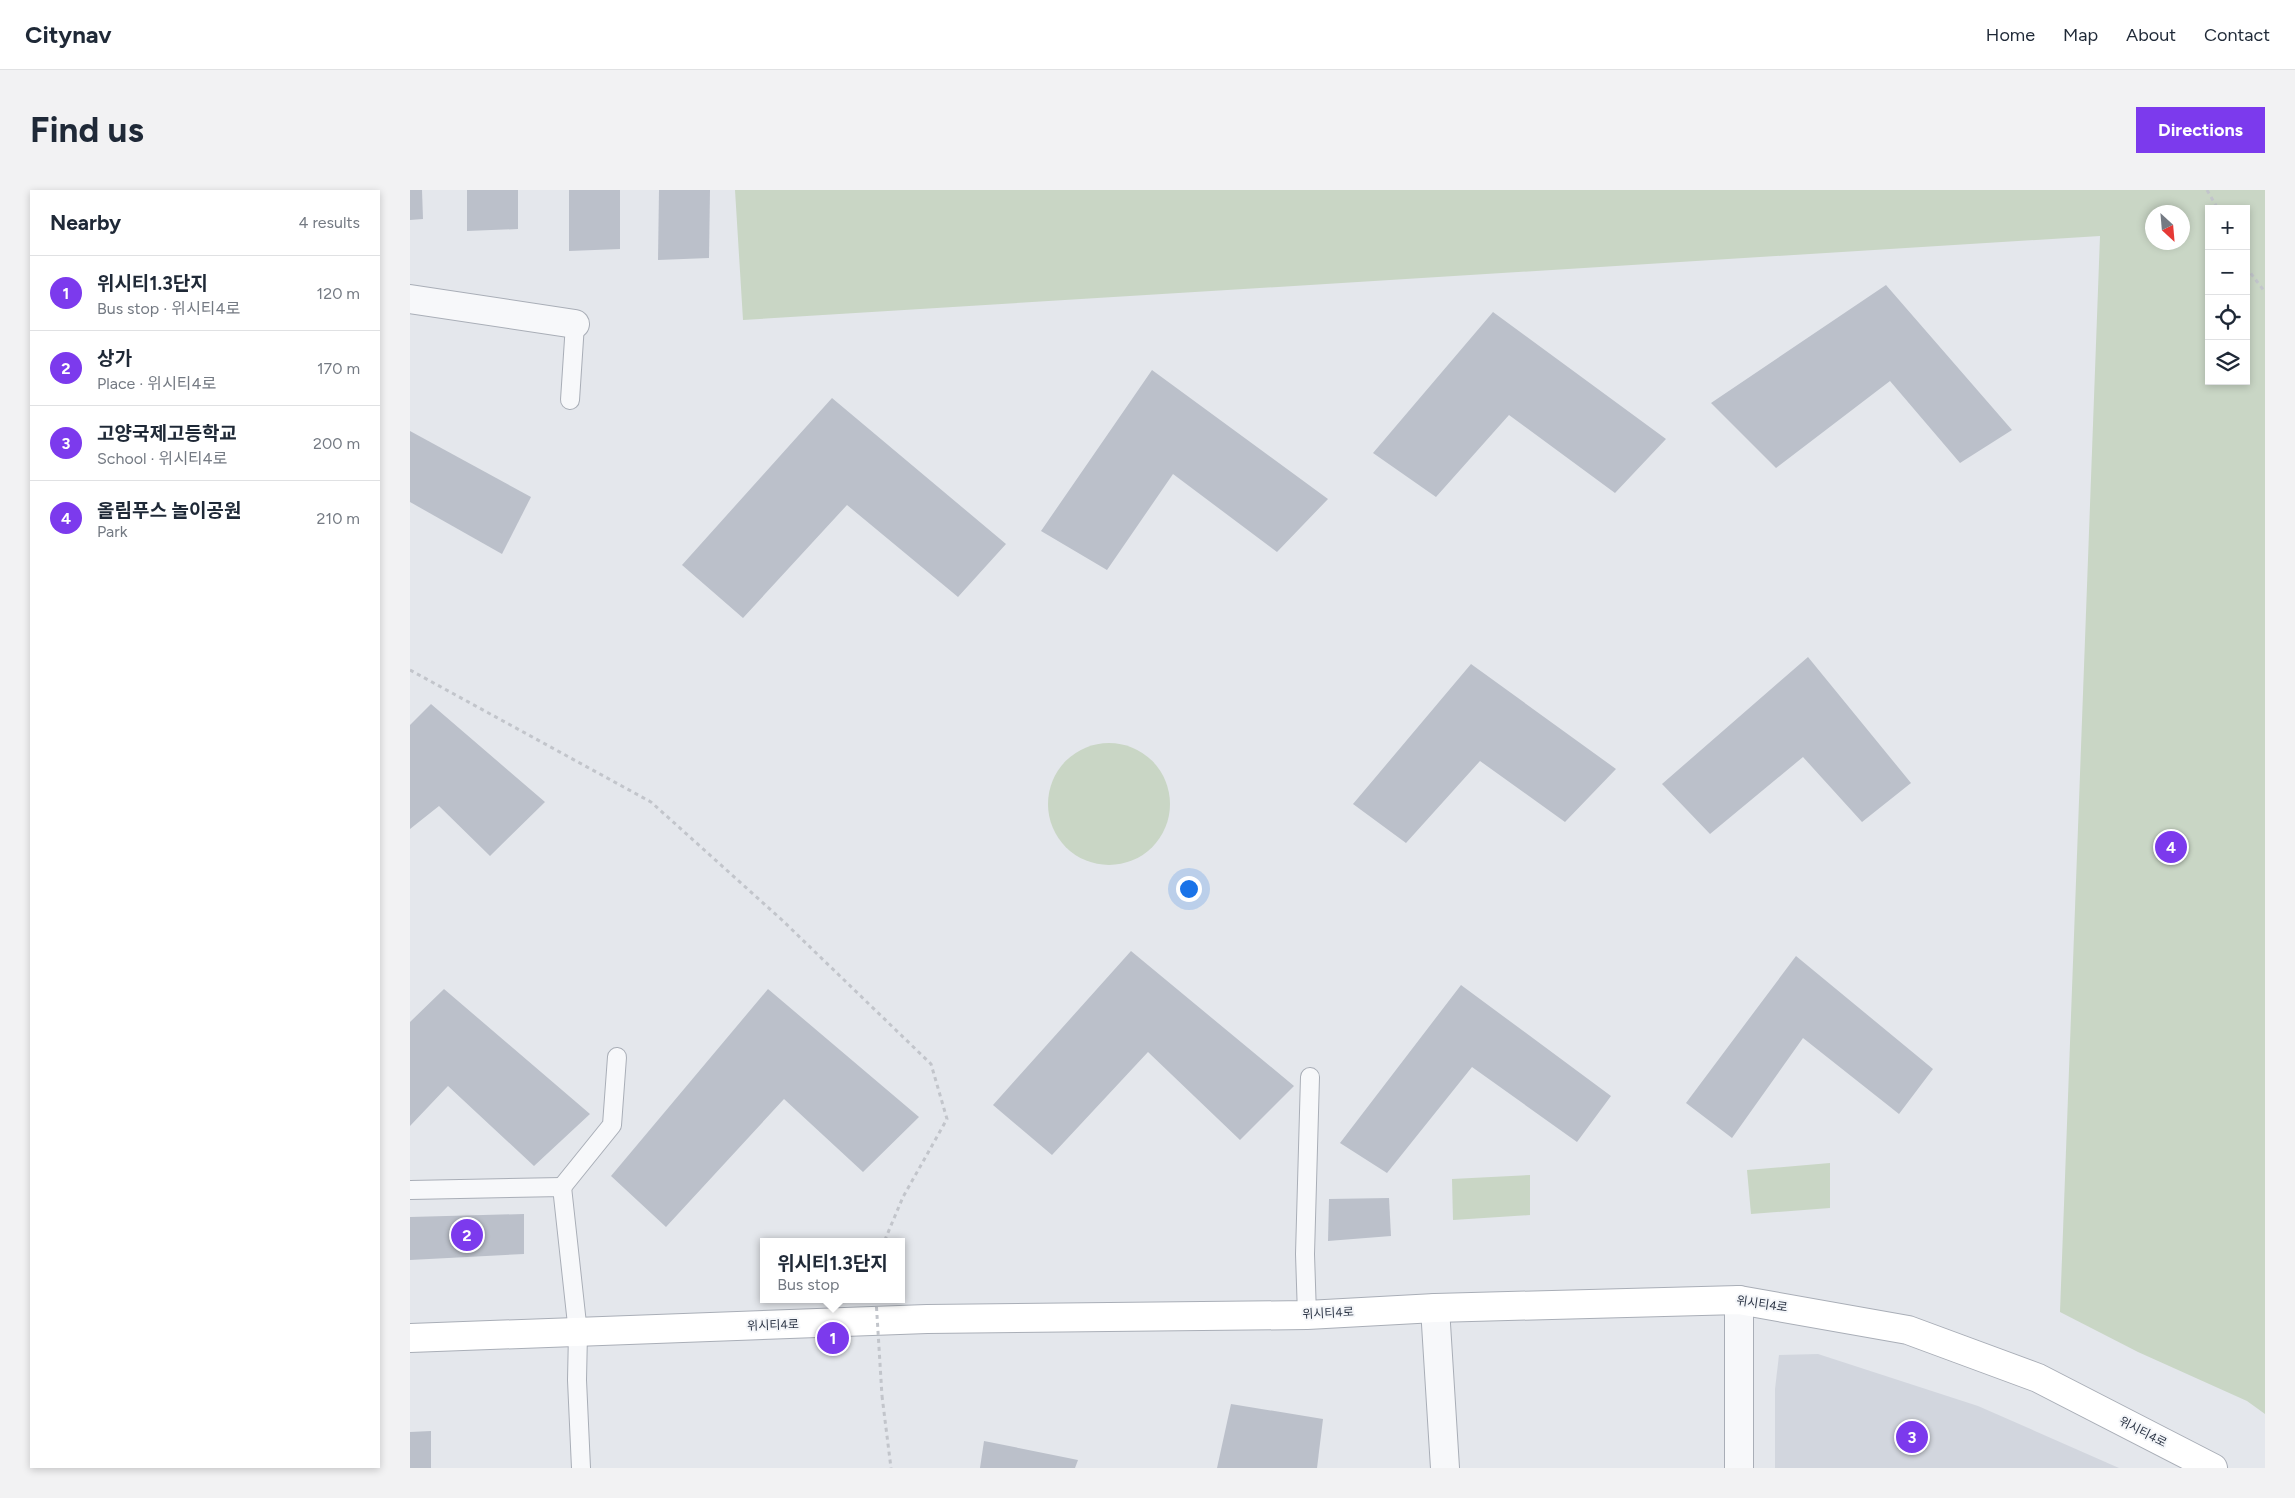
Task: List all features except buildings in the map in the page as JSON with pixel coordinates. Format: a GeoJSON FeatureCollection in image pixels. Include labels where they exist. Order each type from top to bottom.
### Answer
{"type":"FeatureCollection","features":[{"type":"Feature","properties":{"kind":"street"},"geometry":{"type":"LineString","coordinates":[[410,299],[575,324]]}},
{"type":"Feature","properties":{"kind":"street"},"geometry":{"type":"LineString","coordinates":[[1739,1300],[1739,1468]]}},
{"type":"Feature","properties":{"kind":"street","name":"위시티4로"},"geometry":{"type":"LineString","coordinates":[[410,1338],[927,1319],[1306,1315],[1434,1308],[1739,1300],[1908,1330],[2038,1378],[2213,1468]]}},
{"type":"Feature","properties":{"kind":"street"},"geometry":{"type":"LineString","coordinates":[[1434,1308],[1444,1468]]}},
{"type":"Feature","properties":{"kind":"lane"},"geometry":{"type":"LineString","coordinates":[[570,400],[575,324]]}},
{"type":"Feature","properties":{"kind":"lane"},"geometry":{"type":"LineString","coordinates":[[582,1468],[577,1380],[578,1333],[562,1188],[612,1125],[617,1057]]}},
{"type":"Feature","properties":{"kind":"lane"},"geometry":{"type":"LineString","coordinates":[[1306,1315],[1305,1254],[1310,1077]]}},
{"type":"Feature","properties":{"kind":"lane"},"geometry":{"type":"LineString","coordinates":[[410,1190],[562,1188]]}},
{"type":"Feature","properties":{"kind":"path"},"geometry":{"type":"LineString","coordinates":[[2207,190],[2216,205]]}},
{"type":"Feature","properties":{"kind":"path"},"geometry":{"type":"LineString","coordinates":[[2250,272],[2265,292]]}},
{"type":"Feature","properties":{"kind":"path"},"geometry":{"type":"LineString","coordinates":[[410,670],[651,802],[782,920],[931,1064],[947,1119],[903,1198],[886,1238]]}},
{"type":"Feature","properties":{"kind":"path"},"geometry":{"type":"LineString","coordinates":[[876,1303],[882,1396],[891,1468]]}},
{"type":"Feature","properties":{"kind":"shaded area"},"geometry":{"type":"Polygon","coordinates":[[[1818,1354],[1978,1406],[2119,1468],[1775,1468],[1775,1389],[1779,1355],[1818,1354]]]}},
{"type":"Feature","properties":{"kind":"green space"},"geometry":{"type":"Polygon","coordinates":[[[735,190],[2265,190],[2265,1414],[2247,1401],[2138,1352],[2060,1312],[2100,236],[743,320],[735,190]]]}},
{"type":"Feature","properties":{"kind":"green space"},"geometry":{"type":"Polygon","coordinates":[[[1109,743],[1132,747],[1152,761],[1166,781],[1170,804],[1166,827],[1152,847],[1132,861],[1109,865],[1086,861],[1066,847],[1052,827],[1048,804],[1052,781],[1066,761],[1086,747],[1109,743]]]}},
{"type":"Feature","properties":{"kind":"green space"},"geometry":{"type":"Polygon","coordinates":[[[1830,1163],[1830,1208],[1751,1214],[1747,1170],[1830,1163]]]}},
{"type":"Feature","properties":{"kind":"green space"},"geometry":{"type":"Polygon","coordinates":[[[1530,1175],[1530,1215],[1453,1220],[1452,1179],[1530,1175]]]}},
{"type":"Feature","properties":{"kind":"place","name":"올림푸스 놀이공원"},"geometry":{"type":"Point","coordinates":[2171,847]}},
{"type":"Feature","properties":{"kind":"place","name":"상가"},"geometry":{"type":"Point","coordinates":[467,1235]}},
{"type":"Feature","properties":{"kind":"place","name":"위시티1.3단지"},"geometry":{"type":"Point","coordinates":[833,1338]}},
{"type":"Feature","properties":{"kind":"place","name":"고양국제고등학교"},"geometry":{"type":"Point","coordinates":[1912,1437]}}]}
